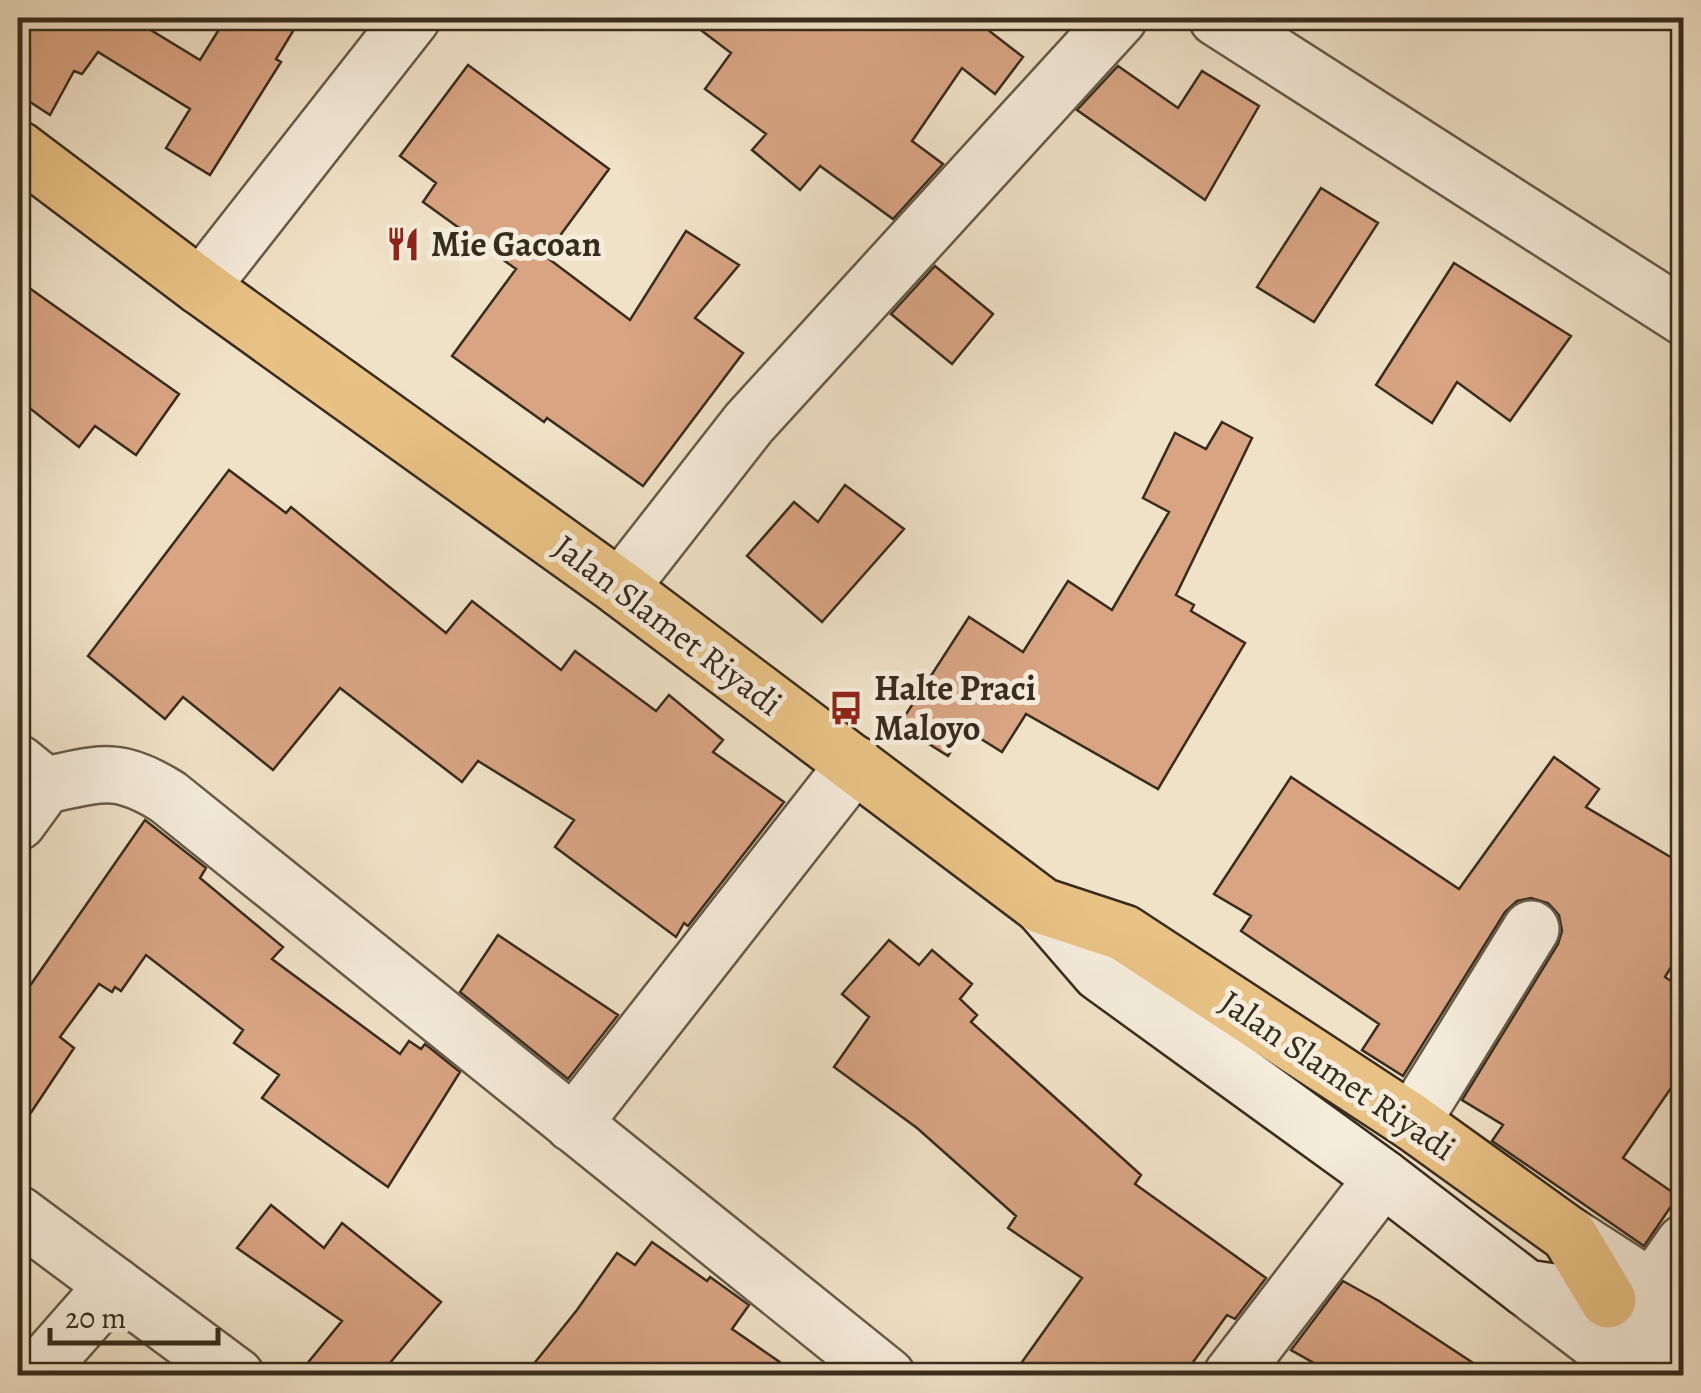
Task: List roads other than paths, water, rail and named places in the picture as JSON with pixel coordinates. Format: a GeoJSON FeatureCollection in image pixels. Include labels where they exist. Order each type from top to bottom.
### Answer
{"type":"FeatureCollection","features":[{"type":"Feature","properties":{"kind":"main road","name":"Jalan Slamet Riyadi"},"geometry":{"type":"LineString","coordinates":[[18,149],[201,287],[620,588],[1042,906],[1124,933],[1412,1122],[1570,1235],[1648,1298]]}},
{"type":"Feature","properties":{"kind":"street"},"geometry":{"type":"LineString","coordinates":[[201,287],[412,18]]}},
{"type":"Feature","properties":{"kind":"street"},"geometry":{"type":"LineString","coordinates":[[620,588],[749,424],[1120,18]]}},
{"type":"Feature","properties":{"kind":"street"},"geometry":{"type":"LineString","coordinates":[[1217,18],[1684,317]]}},
{"type":"Feature","properties":{"kind":"street"},"geometry":{"type":"LineString","coordinates":[[573,1124],[855,764]]}},
{"type":"Feature","properties":{"kind":"street"},"geometry":{"type":"LineString","coordinates":[[27,790],[106,774],[138,778],[168,797],[234,846],[887,1376]]}},
{"type":"Feature","properties":{"kind":"street"},"geometry":{"type":"LineString","coordinates":[[1042,906],[1100,973],[1383,1178],[1641,1376]]}},
{"type":"Feature","properties":{"kind":"street"},"geometry":{"type":"LineString","coordinates":[[1412,1122],[1532,928]]}},
{"type":"Feature","properties":{"kind":"street"},"geometry":{"type":"LineString","coordinates":[[1231,1376],[1383,1178]]}},
{"type":"Feature","properties":{"kind":"street"},"geometry":{"type":"LineString","coordinates":[[18,1214],[236,1376]]}},
{"type":"Feature","properties":{"kind":"street"},"geometry":{"type":"LineString","coordinates":[[1648,1298],[1684,1243]]}},
{"type":"Feature","properties":{"kind":"street"},"geometry":{"type":"LineString","coordinates":[[34,1376],[114,1286]]}},
{"type":"Feature","properties":{"kind":"street"},"geometry":{"type":"LineString","coordinates":[[1526,1288],[1648,1298]]}},
{"type":"Feature","properties":{"kind":"street"},"geometry":{"type":"LineString","coordinates":[[1648,1298],[1684,1355]]}},
{"type":"Feature","properties":{"kind":"place","name":"Mie Gacoan"},"geometry":{"type":"Point","coordinates":[403,244]}},
{"type":"Feature","properties":{"kind":"place","name":"Halte Praci Maloyo"},"geometry":{"type":"Point","coordinates":[846,708]}}]}
